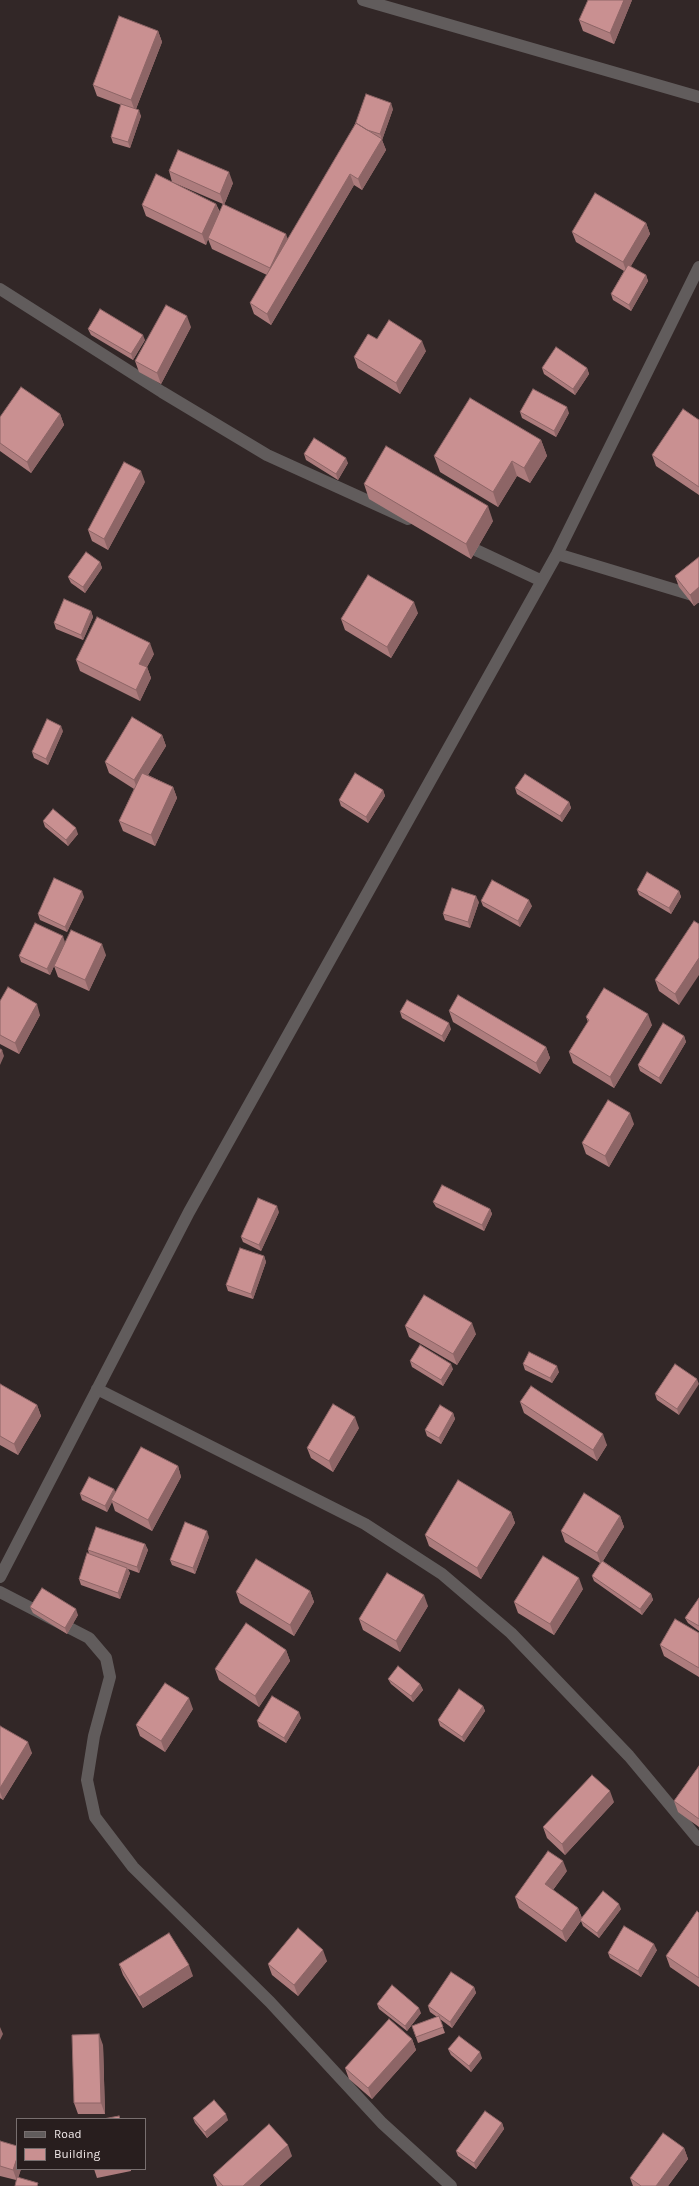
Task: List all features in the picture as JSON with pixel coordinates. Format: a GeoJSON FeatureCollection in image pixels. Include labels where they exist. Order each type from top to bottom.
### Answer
{"type":"FeatureCollection","features":[{"type":"Feature","properties":{"kind":"street"},"geometry":{"type":"LineString","coordinates":[[363,0],[699,97]]}},
{"type":"Feature","properties":{"kind":"street"},"geometry":{"type":"LineString","coordinates":[[0,1577],[189,1212],[557,554],[699,267]]}},
{"type":"Feature","properties":{"kind":"street"},"geometry":{"type":"LineString","coordinates":[[0,289],[162,392],[267,455],[419,524]]}},
{"type":"Feature","properties":{"kind":"street"},"geometry":{"type":"LineString","coordinates":[[455,541],[542,581]]}},
{"type":"Feature","properties":{"kind":"street"},"geometry":{"type":"LineString","coordinates":[[557,554],[699,597]]}},
{"type":"Feature","properties":{"kind":"street"},"geometry":{"type":"LineString","coordinates":[[97,1389],[365,1524],[442,1574],[511,1633],[629,1756],[699,1840]]}},
{"type":"Feature","properties":{"kind":"street"},"geometry":{"type":"LineString","coordinates":[[0,1592],[89,1638],[106,1658],[110,1676],[94,1736],[88,1780],[95,1817],[128,1861],[270,2002],[382,2123],[451,2186]]}},
{"type":"Feature","properties":{"kind":"building"},"geometry":{"type":"Polygon","coordinates":[[[588,0],[624,0],[610,33],[579,20],[588,0]]]}},
{"type":"Feature","properties":{"kind":"building"},"geometry":{"type":"Polygon","coordinates":[[[119,16],[158,31],[131,100],[93,85],[119,16]]]}},
{"type":"Feature","properties":{"kind":"building"},"geometry":{"type":"Polygon","coordinates":[[[366,94],[391,103],[380,134],[367,130],[356,123],[355,125],[366,94]]]}},
{"type":"Feature","properties":{"kind":"building"},"geometry":{"type":"Polygon","coordinates":[[[121,104],[139,110],[128,142],[111,137],[121,104]]]}},
{"type":"Feature","properties":{"kind":"building"},"geometry":{"type":"Polygon","coordinates":[[[356,123],[382,139],[358,179],[350,174],[267,314],[250,303],[356,123]]]}},
{"type":"Feature","properties":{"kind":"building"},"geometry":{"type":"Polygon","coordinates":[[[178,150],[229,172],[220,194],[169,171],[178,150]]]}},
{"type":"Feature","properties":{"kind":"building"},"geometry":{"type":"Polygon","coordinates":[[[156,174],[216,204],[202,234],[142,205],[156,174]]]}},
{"type":"Feature","properties":{"kind":"building"},"geometry":{"type":"Polygon","coordinates":[[[595,193],[646,223],[623,262],[572,232],[595,193]]]}},
{"type":"Feature","properties":{"kind":"building"},"geometry":{"type":"Polygon","coordinates":[[[223,204],[286,234],[270,268],[208,238],[223,204]]]}},
{"type":"Feature","properties":{"kind":"building"},"geometry":{"type":"Polygon","coordinates":[[[628,265],[646,275],[629,305],[611,294],[628,265]]]}},
{"type":"Feature","properties":{"kind":"building"},"geometry":{"type":"Polygon","coordinates":[[[166,305],[187,316],[157,373],[135,361],[166,305]]]}},
{"type":"Feature","properties":{"kind":"building"},"geometry":{"type":"Polygon","coordinates":[[[100,309],[143,335],[131,354],[88,329],[100,309]]]}},
{"type":"Feature","properties":{"kind":"building"},"geometry":{"type":"Polygon","coordinates":[[[389,320],[422,341],[396,383],[354,357],[368,334],[377,339],[389,320]]]}},
{"type":"Feature","properties":{"kind":"building"},"geometry":{"type":"Polygon","coordinates":[[[556,347],[587,368],[573,389],[542,368],[556,347]]]}},
{"type":"Feature","properties":{"kind":"building"},"geometry":{"type":"Polygon","coordinates":[[[21,387],[60,414],[27,462],[0,443],[0,417],[21,387]]]}},
{"type":"Feature","properties":{"kind":"building"},"geometry":{"type":"Polygon","coordinates":[[[533,389],[567,407],[554,431],[520,412],[533,389]]]}},
{"type":"Feature","properties":{"kind":"building"},"geometry":{"type":"Polygon","coordinates":[[[470,398],[541,440],[524,468],[512,461],[493,492],[434,456],[470,398]]]}},
{"type":"Feature","properties":{"kind":"building"},"geometry":{"type":"Polygon","coordinates":[[[683,409],[699,420],[699,487],[652,455],[683,409]]]}},
{"type":"Feature","properties":{"kind":"building"},"geometry":{"type":"Polygon","coordinates":[[[314,438],[346,458],[336,474],[304,454],[314,438]]]}},
{"type":"Feature","properties":{"kind":"building"},"geometry":{"type":"Polygon","coordinates":[[[386,446],[488,506],[466,544],[364,484],[386,446]]]}},
{"type":"Feature","properties":{"kind":"building"},"geometry":{"type":"Polygon","coordinates":[[[124,462],[141,471],[104,539],[88,530],[124,462]]]}},
{"type":"Feature","properties":{"kind":"building"},"geometry":{"type":"Polygon","coordinates":[[[86,552],[100,562],[83,587],[68,577],[86,552]]]}},
{"type":"Feature","properties":{"kind":"building"},"geometry":{"type":"Polygon","coordinates":[[[699,557],[699,587],[690,595],[675,576],[699,557]]]}},
{"type":"Feature","properties":{"kind":"building"},"geometry":{"type":"Polygon","coordinates":[[[368,575],[414,602],[387,647],[341,619],[368,575]]]}},
{"type":"Feature","properties":{"kind":"building"},"geometry":{"type":"Polygon","coordinates":[[[64,599],[91,611],[81,635],[54,623],[64,599]]]}},
{"type":"Feature","properties":{"kind":"building"},"geometry":{"type":"Polygon","coordinates":[[[97,617],[150,643],[139,664],[147,667],[136,690],[76,660],[97,617]]]}},
{"type":"Feature","properties":{"kind":"building"},"geometry":{"type":"Polygon","coordinates":[[[132,717],[162,735],[134,780],[105,762],[132,717]]]}},
{"type":"Feature","properties":{"kind":"building"},"geometry":{"type":"Polygon","coordinates":[[[47,719],[61,726],[46,759],[32,752],[47,719]]]}},
{"type":"Feature","properties":{"kind":"building"},"geometry":{"type":"Polygon","coordinates":[[[142,773],[173,787],[151,835],[119,821],[142,773]]]}},
{"type":"Feature","properties":{"kind":"building"},"geometry":{"type":"Polygon","coordinates":[[[355,773],[383,790],[366,817],[339,800],[355,773]]]}},
{"type":"Feature","properties":{"kind":"building"},"geometry":{"type":"Polygon","coordinates":[[[525,774],[569,802],[560,816],[515,788],[525,774]]]}},
{"type":"Feature","properties":{"kind":"building"},"geometry":{"type":"Polygon","coordinates":[[[53,809],[76,828],[66,840],[43,821],[53,809]]]}},
{"type":"Feature","properties":{"kind":"building"},"geometry":{"type":"Polygon","coordinates":[[[647,872],[679,891],[669,908],[637,890],[647,872]]]}},
{"type":"Feature","properties":{"kind":"building"},"geometry":{"type":"Polygon","coordinates":[[[54,878],[82,891],[65,927],[38,914],[54,878]]]}},
{"type":"Feature","properties":{"kind":"building"},"geometry":{"type":"Polygon","coordinates":[[[492,880],[529,900],[518,921],[481,901],[492,880]]]}},
{"type":"Feature","properties":{"kind":"building"},"geometry":{"type":"Polygon","coordinates":[[[452,888],[476,896],[468,922],[443,914],[452,888]]]}},
{"type":"Feature","properties":{"kind":"building"},"geometry":{"type":"Polygon","coordinates":[[[694,921],[699,924],[699,958],[675,994],[655,980],[694,921]]]}},
{"type":"Feature","properties":{"kind":"building"},"geometry":{"type":"Polygon","coordinates":[[[35,923],[63,936],[47,969],[19,956],[35,923]]]}},
{"type":"Feature","properties":{"kind":"building"},"geometry":{"type":"Polygon","coordinates":[[[71,930],[102,944],[85,980],[54,966],[71,930]]]}},
{"type":"Feature","properties":{"kind":"building"},"geometry":{"type":"Polygon","coordinates":[[[8,987],[37,1004],[15,1043],[0,1035],[0,1001],[8,987]]]}},
{"type":"Feature","properties":{"kind":"building"},"geometry":{"type":"Polygon","coordinates":[[[604,988],[648,1014],[610,1077],[569,1052],[589,1020],[586,1017],[604,988]]]}},
{"type":"Feature","properties":{"kind":"building"},"geometry":{"type":"Polygon","coordinates":[[[458,995],[546,1047],[536,1063],[449,1011],[458,995]]]}},
{"type":"Feature","properties":{"kind":"building"},"geometry":{"type":"Polygon","coordinates":[[[407,1000],[449,1023],[442,1036],[400,1012],[407,1000]]]}},
{"type":"Feature","properties":{"kind":"building"},"geometry":{"type":"Polygon","coordinates":[[[663,1023],[684,1036],[659,1078],[638,1065],[663,1023]]]}},
{"type":"Feature","properties":{"kind":"building"},"geometry":{"type":"Polygon","coordinates":[[[608,1100],[630,1113],[605,1156],[582,1143],[608,1100]]]}},
{"type":"Feature","properties":{"kind":"building"},"geometry":{"type":"Polygon","coordinates":[[[442,1185],[490,1209],[482,1225],[433,1202],[442,1185]]]}},
{"type":"Feature","properties":{"kind":"building"},"geometry":{"type":"Polygon","coordinates":[[[258,1198],[277,1206],[259,1245],[241,1237],[258,1198]]]}},
{"type":"Feature","properties":{"kind":"building"},"geometry":{"type":"Polygon","coordinates":[[[240,1248],[264,1256],[251,1294],[226,1285],[240,1248]]]}},
{"type":"Feature","properties":{"kind":"building"},"geometry":{"type":"Polygon","coordinates":[[[424,1295],[472,1323],[453,1354],[405,1326],[424,1295]]]}},
{"type":"Feature","properties":{"kind":"building"},"geometry":{"type":"Polygon","coordinates":[[[420,1345],[451,1364],[441,1380],[410,1361],[420,1345]]]}},
{"type":"Feature","properties":{"kind":"building"},"geometry":{"type":"Polygon","coordinates":[[[529,1352],[557,1366],[550,1378],[523,1364],[529,1352]]]}},
{"type":"Feature","properties":{"kind":"building"},"geometry":{"type":"Polygon","coordinates":[[[675,1364],[697,1379],[677,1409],[655,1394],[675,1364]]]}},
{"type":"Feature","properties":{"kind":"building"},"geometry":{"type":"Polygon","coordinates":[[[0,1384],[37,1405],[14,1444],[0,1436],[0,1384]]]}},
{"type":"Feature","properties":{"kind":"building"},"geometry":{"type":"Polygon","coordinates":[[[531,1386],[603,1434],[593,1450],[520,1402],[531,1386]]]}},
{"type":"Feature","properties":{"kind":"building"},"geometry":{"type":"Polygon","coordinates":[[[333,1404],[355,1417],[329,1461],[307,1448],[333,1404]]]}},
{"type":"Feature","properties":{"kind":"building"},"geometry":{"type":"Polygon","coordinates":[[[440,1405],[453,1413],[439,1438],[425,1430],[440,1405]]]}},
{"type":"Feature","properties":{"kind":"building"},"geometry":{"type":"Polygon","coordinates":[[[141,1447],[178,1466],[148,1520],[111,1500],[141,1447]]]}},
{"type":"Feature","properties":{"kind":"building"},"geometry":{"type":"Polygon","coordinates":[[[89,1477],[114,1489],[105,1506],[80,1494],[89,1477]]]}},
{"type":"Feature","properties":{"kind":"building"},"geometry":{"type":"Polygon","coordinates":[[[458,1480],[511,1512],[477,1568],[425,1535],[458,1480]]]}},
{"type":"Feature","properties":{"kind":"building"},"geometry":{"type":"Polygon","coordinates":[[[584,1493],[620,1516],[597,1553],[561,1531],[584,1493]]]}},
{"type":"Feature","properties":{"kind":"building"},"geometry":{"type":"Polygon","coordinates":[[[185,1522],[207,1531],[193,1568],[170,1560],[185,1522]]]}},
{"type":"Feature","properties":{"kind":"building"},"geometry":{"type":"Polygon","coordinates":[[[96,1527],[145,1544],[137,1567],[88,1550],[96,1527]]]}},
{"type":"Feature","properties":{"kind":"building"},"geometry":{"type":"Polygon","coordinates":[[[87,1553],[127,1568],[118,1593],[79,1579],[87,1553]]]}},
{"type":"Feature","properties":{"kind":"building"},"geometry":{"type":"Polygon","coordinates":[[[543,1556],[579,1578],[550,1624],[514,1602],[543,1556]]]}},
{"type":"Feature","properties":{"kind":"building"},"geometry":{"type":"Polygon","coordinates":[[[256,1559],[310,1591],[290,1625],[236,1592],[256,1559]]]}},
{"type":"Feature","properties":{"kind":"building"},"geometry":{"type":"Polygon","coordinates":[[[602,1561],[651,1594],[640,1609],[592,1576],[602,1561]]]}},
{"type":"Feature","properties":{"kind":"building"},"geometry":{"type":"Polygon","coordinates":[[[387,1573],[424,1595],[396,1641],[359,1619],[387,1573]]]}},
{"type":"Feature","properties":{"kind":"building"},"geometry":{"type":"Polygon","coordinates":[[[42,1588],[76,1609],[65,1628],[30,1607],[42,1588]]]}},
{"type":"Feature","properties":{"kind":"building"},"geometry":{"type":"Polygon","coordinates":[[[699,1598],[699,1626],[685,1618],[699,1598]]]}},
{"type":"Feature","properties":{"kind":"building"},"geometry":{"type":"Polygon","coordinates":[[[675,1619],[699,1633],[699,1668],[660,1645],[675,1619]]]}},
{"type":"Feature","properties":{"kind":"building"},"geometry":{"type":"Polygon","coordinates":[[[246,1623],[286,1650],[255,1696],[215,1669],[246,1623]]]}},
{"type":"Feature","properties":{"kind":"building"},"geometry":{"type":"Polygon","coordinates":[[[398,1666],[420,1684],[411,1696],[388,1679],[398,1666]]]}},
{"type":"Feature","properties":{"kind":"building"},"geometry":{"type":"Polygon","coordinates":[[[165,1683],[189,1698],[161,1741],[136,1725],[165,1683]]]}},
{"type":"Feature","properties":{"kind":"building"},"geometry":{"type":"Polygon","coordinates":[[[459,1689],[483,1706],[462,1737],[438,1720],[459,1689]]]}},
{"type":"Feature","properties":{"kind":"building"},"geometry":{"type":"Polygon","coordinates":[[[272,1696],[299,1712],[284,1738],[257,1721],[272,1696]]]}},
{"type":"Feature","properties":{"kind":"building"},"geometry":{"type":"Polygon","coordinates":[[[0,1726],[28,1742],[0,1788],[0,1726]]]}},
{"type":"Feature","properties":{"kind":"building"},"geometry":{"type":"Polygon","coordinates":[[[699,1766],[699,1819],[674,1801],[699,1766]]]}},
{"type":"Feature","properties":{"kind":"building"},"geometry":{"type":"Polygon","coordinates":[[[592,1775],[610,1791],[562,1844],[543,1827],[592,1775]]]}},
{"type":"Feature","properties":{"kind":"building"},"geometry":{"type":"Polygon","coordinates":[[[548,1851],[563,1861],[545,1884],[578,1908],[562,1931],[515,1897],[548,1851]]]}},
{"type":"Feature","properties":{"kind":"building"},"geometry":{"type":"Polygon","coordinates":[[[603,1891],[619,1904],[597,1933],[580,1920],[603,1891]]]}},
{"type":"Feature","properties":{"kind":"building"},"geometry":{"type":"Polygon","coordinates":[[[697,1911],[699,1913],[699,1978],[666,1956],[697,1911]]]}},
{"type":"Feature","properties":{"kind":"building"},"geometry":{"type":"Polygon","coordinates":[[[624,1926],[654,1944],[638,1971],[608,1953],[624,1926]]]}},
{"type":"Feature","properties":{"kind":"building"},"geometry":{"type":"Polygon","coordinates":[[[298,1928],[323,1950],[294,1985],[268,1964],[298,1928]]]}},
{"type":"Feature","properties":{"kind":"building"},"geometry":{"type":"Polygon","coordinates":[[[169,1933],[189,1965],[139,1997],[119,1964],[169,1933]]]}},
{"type":"Feature","properties":{"kind":"building"},"geometry":{"type":"Polygon","coordinates":[[[451,1972],[474,1987],[450,2022],[428,2006],[451,1972]]]}},
{"type":"Feature","properties":{"kind":"building"},"geometry":{"type":"Polygon","coordinates":[[[392,1985],[419,2008],[405,2026],[377,2004],[392,1985]]]}},
{"type":"Feature","properties":{"kind":"building"},"geometry":{"type":"Polygon","coordinates":[[[439,2016],[443,2027],[416,2037],[412,2026],[439,2016]]]}},
{"type":"Feature","properties":{"kind":"building"},"geometry":{"type":"Polygon","coordinates":[[[389,2019],[412,2039],[368,2088],[345,2068],[389,2019]]]}},
{"type":"Feature","properties":{"kind":"building"},"geometry":{"type":"Polygon","coordinates":[[[99,2034],[101,2103],[74,2103],[72,2035],[99,2034]]]}},
{"type":"Feature","properties":{"kind":"building"},"geometry":{"type":"Polygon","coordinates":[[[459,2036],[480,2052],[469,2066],[448,2049],[459,2036]]]}},
{"type":"Feature","properties":{"kind":"building"},"geometry":{"type":"Polygon","coordinates":[[[214,2100],[226,2114],[205,2132],[193,2118],[214,2100]]]}},
{"type":"Feature","properties":{"kind":"building"},"geometry":{"type":"Polygon","coordinates":[[[485,2111],[502,2123],[474,2163],[456,2151],[485,2111]]]}},
{"type":"Feature","properties":{"kind":"building"},"geometry":{"type":"Polygon","coordinates":[[[119,2116],[120,2118],[108,2118],[119,2116]]]}},
{"type":"Feature","properties":{"kind":"building"},"geometry":{"type":"Polygon","coordinates":[[[269,2124],[288,2145],[243,2186],[223,2186],[213,2175],[269,2124]]]}},
{"type":"Feature","properties":{"kind":"building"},"geometry":{"type":"Polygon","coordinates":[[[663,2133],[684,2148],[656,2186],[641,2186],[630,2178],[663,2133]]]}},
{"type":"Feature","properties":{"kind":"building"},"geometry":{"type":"Polygon","coordinates":[[[0,2141],[16,2146],[16,2161],[13,2170],[0,2166],[0,2141]]]}},
{"type":"Feature","properties":{"kind":"building"},"geometry":{"type":"Polygon","coordinates":[[[17,2177],[38,2183],[37,2186],[15,2186],[17,2177]]]}}]}
